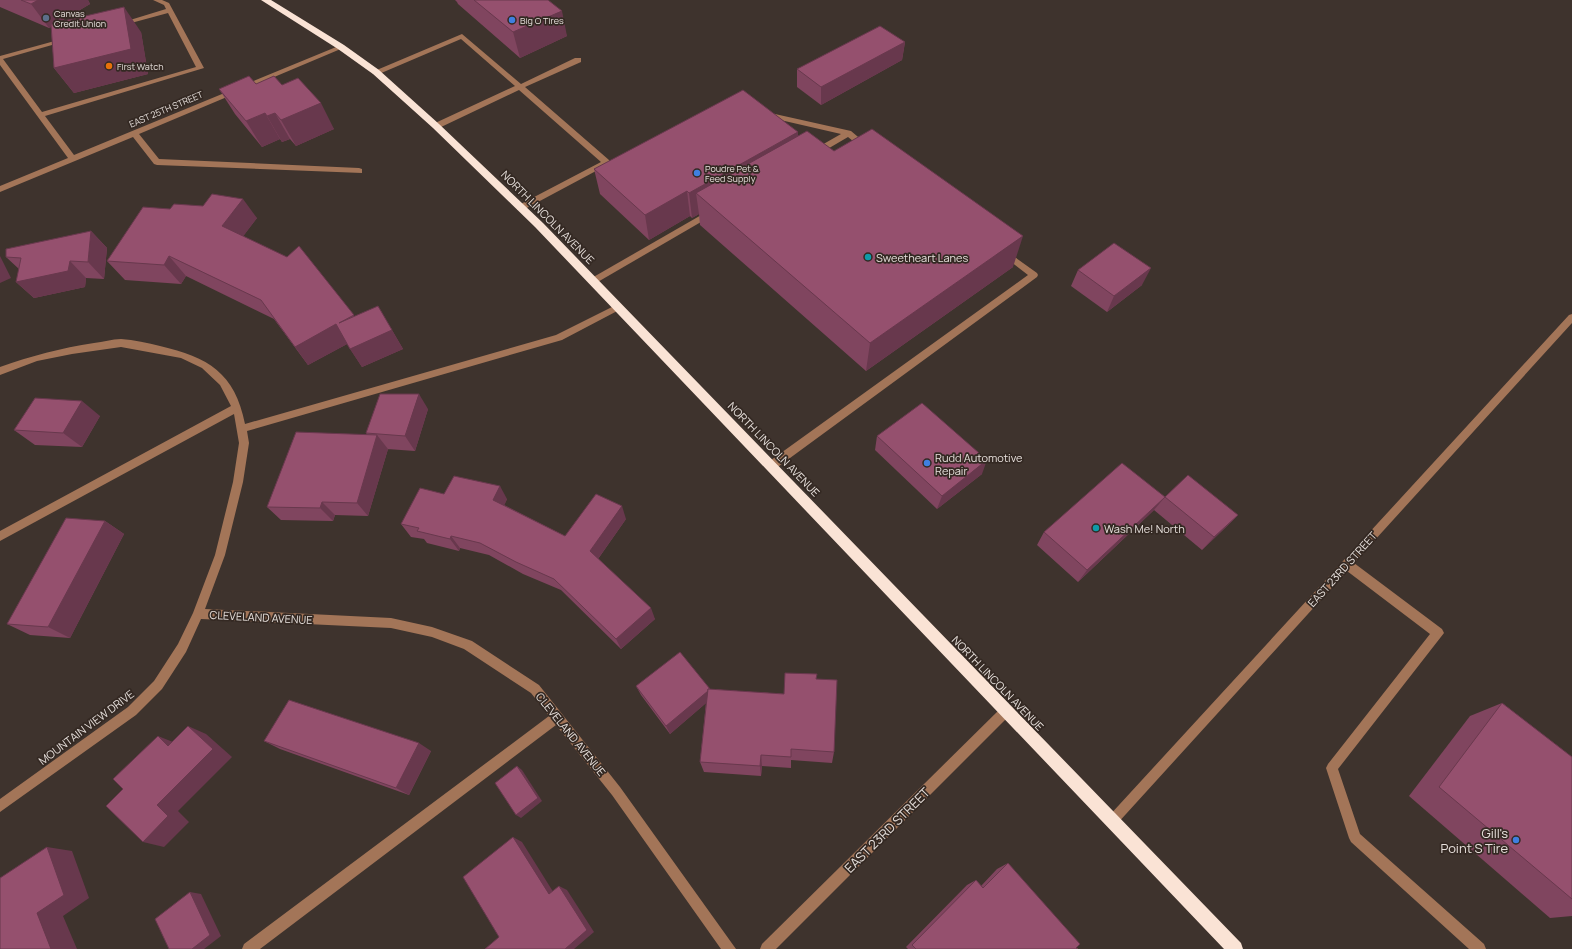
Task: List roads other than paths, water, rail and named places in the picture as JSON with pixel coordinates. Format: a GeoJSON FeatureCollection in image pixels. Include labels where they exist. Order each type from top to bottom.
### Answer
{"type":"FeatureCollection","features":[{"type":"Feature","properties":{"kind":"highway","name":"NORTH LINCOLN AVENUE"},"geometry":{"type":"LineString","coordinates":[[266,0],[341,47],[376,72],[436,126],[520,208],[593,281],[1234,949]]}},
{"type":"Feature","properties":{"kind":"street"},"geometry":{"type":"LineString","coordinates":[[41,115],[200,68],[169,7],[156,0]]}},
{"type":"Feature","properties":{"kind":"street"},"geometry":{"type":"LineString","coordinates":[[111,27],[169,7],[174,0]]}},
{"type":"Feature","properties":{"kind":"street"},"geometry":{"type":"LineString","coordinates":[[376,72],[462,36],[606,162],[520,208]]}},
{"type":"Feature","properties":{"kind":"street"},"geometry":{"type":"LineString","coordinates":[[73,159],[0,59],[74,37]]}},
{"type":"Feature","properties":{"kind":"street","name":"EAST 25TH STREET"},"geometry":{"type":"LineString","coordinates":[[0,189],[341,47]]}},
{"type":"Feature","properties":{"kind":"street"},"geometry":{"type":"LineString","coordinates":[[436,126],[578,60]]}},
{"type":"Feature","properties":{"kind":"street"},"geometry":{"type":"LineString","coordinates":[[758,112],[848,133],[874,153]]}},
{"type":"Feature","properties":{"kind":"street"},"geometry":{"type":"LineString","coordinates":[[134,133],[157,162],[359,171]]}},
{"type":"Feature","properties":{"kind":"street"},"geometry":{"type":"LineString","coordinates":[[807,157],[848,133]]}},
{"type":"Feature","properties":{"kind":"street"},"geometry":{"type":"LineString","coordinates":[[593,281],[719,208]]}},
{"type":"Feature","properties":{"kind":"street"},"geometry":{"type":"LineString","coordinates":[[771,466],[1034,275],[998,247]]}},
{"type":"Feature","properties":{"kind":"street"},"geometry":{"type":"LineString","coordinates":[[241,429],[559,338],[618,307]]}},
{"type":"Feature","properties":{"kind":"street","name":"EAST 23RD STREET"},"geometry":{"type":"LineString","coordinates":[[1112,821],[1572,317]]}},
{"type":"Feature","properties":{"kind":"street","name":"MOUNTAIN VIEW DRIVE"},"geometry":{"type":"LineString","coordinates":[[0,371],[36,358],[72,350],[121,343],[183,355],[205,365],[223,382],[238,408],[244,443],[238,482],[220,555],[198,614],[182,648],[158,684],[132,711],[0,806]]}},
{"type":"Feature","properties":{"kind":"street"},"geometry":{"type":"LineString","coordinates":[[0,536],[238,408]]}},
{"type":"Feature","properties":{"kind":"street"},"geometry":{"type":"LineString","coordinates":[[1347,564],[1438,633],[1332,768],[1355,838],[1479,949]]}},
{"type":"Feature","properties":{"kind":"street","name":"CLEVELAND AVENUE"},"geometry":{"type":"LineString","coordinates":[[198,614],[391,623],[432,632],[468,645],[535,689],[616,791],[729,949]]}},
{"type":"Feature","properties":{"kind":"street","name":"EAST 23RD STREET"},"geometry":{"type":"LineString","coordinates":[[767,949],[1006,711]]}},
{"type":"Feature","properties":{"kind":"street"},"geometry":{"type":"LineString","coordinates":[[249,949],[557,717]]}},
{"type":"Feature","properties":{"kind":"place","name":"Canvas Credit Union"},"geometry":{"type":"Point","coordinates":[46,18]}},
{"type":"Feature","properties":{"kind":"place","name":"Big O Tires"},"geometry":{"type":"Point","coordinates":[512,20]}},
{"type":"Feature","properties":{"kind":"place","name":"First Watch"},"geometry":{"type":"Point","coordinates":[109,66]}},
{"type":"Feature","properties":{"kind":"place","name":"Poudre Pet & Feed Supply"},"geometry":{"type":"Point","coordinates":[697,173]}},
{"type":"Feature","properties":{"kind":"place","name":"Sweetheart Lanes"},"geometry":{"type":"Point","coordinates":[868,257]}},
{"type":"Feature","properties":{"kind":"place","name":"Rudd Automotive Repair"},"geometry":{"type":"Point","coordinates":[927,463]}},
{"type":"Feature","properties":{"kind":"place","name":"Wash Me! North"},"geometry":{"type":"Point","coordinates":[1096,528]}},
{"type":"Feature","properties":{"kind":"place","name":"Gill's Point S Tire"},"geometry":{"type":"Point","coordinates":[1516,840]}}]}
